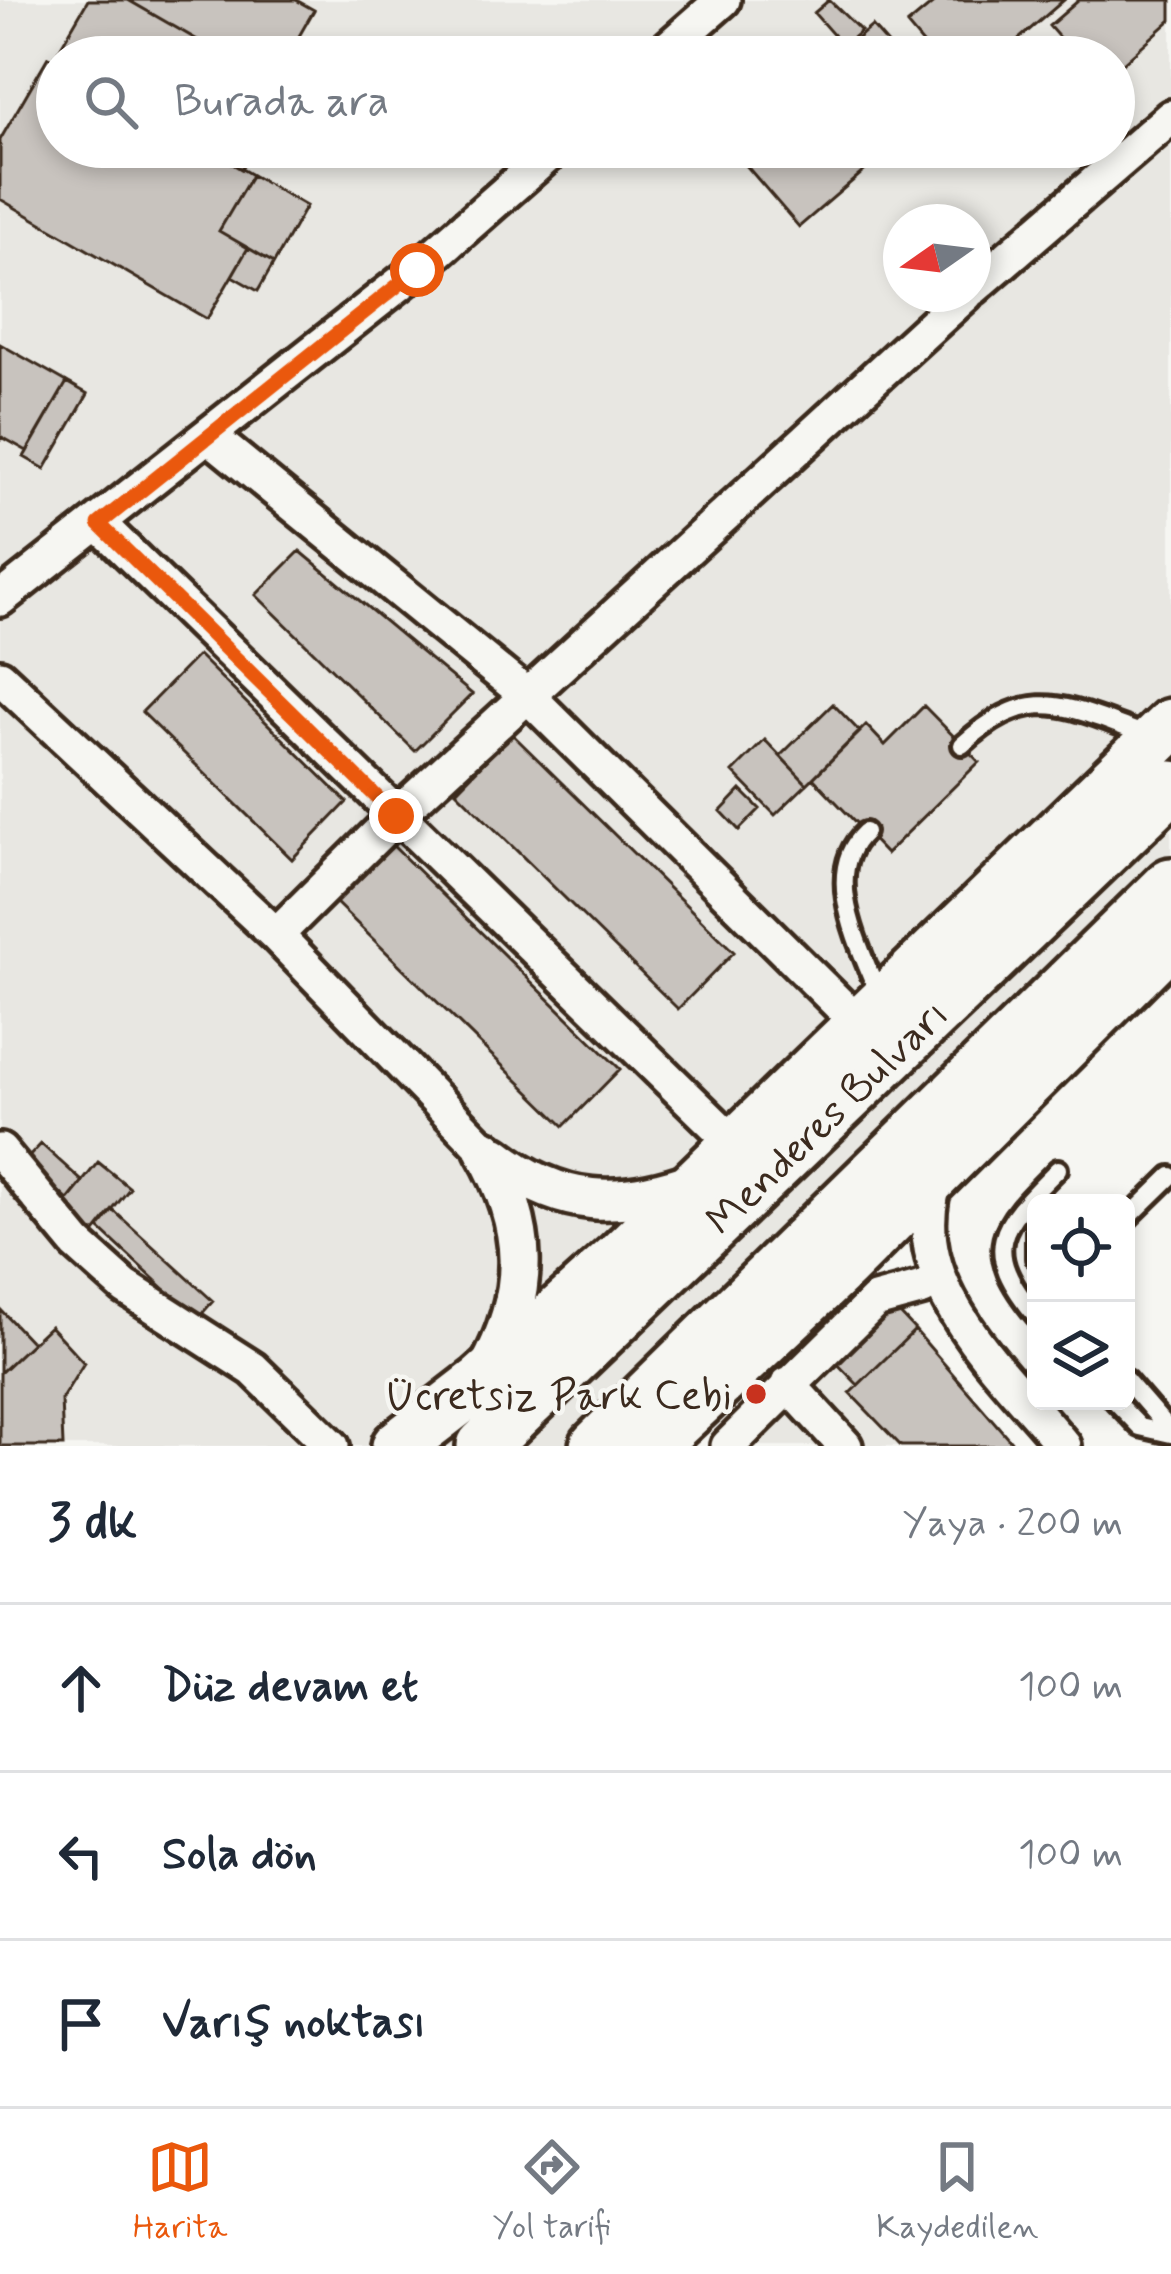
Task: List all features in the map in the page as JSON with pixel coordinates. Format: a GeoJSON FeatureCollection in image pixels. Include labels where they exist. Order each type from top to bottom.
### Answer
{"type":"FeatureCollection","features":[{"type":"Feature","properties":{"kind":"main road"},"geometry":{"type":"LineString","coordinates":[[398,1446],[482,1382],[736,1146],[878,1028],[1166,735]]}},
{"type":"Feature","properties":{"kind":"main road","name":"Menderes Bulvarı"},"geometry":{"type":"LineString","coordinates":[[483,1446],[878,1028],[1171,788]]}},
{"type":"Feature","properties":{"kind":"main road","name":"Menderes Bulvarı"},"geometry":{"type":"LineString","coordinates":[[596,1446],[1171,884]]}},
{"type":"Feature","properties":{"kind":"main road"},"geometry":{"type":"LineString","coordinates":[[1107,945],[1171,911]]}},
{"type":"Feature","properties":{"kind":"main road"},"geometry":{"type":"LineString","coordinates":[[651,1446],[1171,939]]}},
{"type":"Feature","properties":{"kind":"street"},"geometry":{"type":"LineString","coordinates":[[682,36],[723,0]]}},
{"type":"Feature","properties":{"kind":"street"},"geometry":{"type":"LineString","coordinates":[[1135,148],[1171,117]]}},
{"type":"Feature","properties":{"kind":"street"},"geometry":{"type":"LineString","coordinates":[[0,598],[417,270],[532,168]]}},
{"type":"Feature","properties":{"kind":"street"},"geometry":{"type":"LineString","coordinates":[[991,272],[1112,168]]}},
{"type":"Feature","properties":{"kind":"street"},"geometry":{"type":"LineString","coordinates":[[276,935],[396,816],[946,312]]}},
{"type":"Feature","properties":{"kind":"street"},"geometry":{"type":"LineString","coordinates":[[209,436],[528,696],[878,1028]]}},
{"type":"Feature","properties":{"kind":"street"},"geometry":{"type":"LineString","coordinates":[[99,524],[736,1146]]}},
{"type":"Feature","properties":{"kind":"street"},"geometry":{"type":"LineString","coordinates":[[0,677],[276,935],[484,1150],[545,1190],[581,1199],[656,1196],[698,1180]]}},
{"type":"Feature","properties":{"kind":"street"},"geometry":{"type":"LineString","coordinates":[[482,1382],[510,1319],[521,1244],[508,1190],[484,1150]]}},
{"type":"Feature","properties":{"kind":"street"},"geometry":{"type":"LineString","coordinates":[[0,1151],[76,1244],[124,1288],[253,1369],[332,1446]]}},
{"type":"Feature","properties":{"kind":"street"},"geometry":{"type":"LineString","coordinates":[[934,1293],[928,1228],[930,1194],[941,1166]]}},
{"type":"Feature","properties":{"kind":"street"},"geometry":{"type":"LineString","coordinates":[[816,1290],[878,1277],[934,1293],[1064,1446]]}},
{"type":"Feature","properties":{"kind":"street"},"geometry":{"type":"LineString","coordinates":[[728,1446],[875,1301],[934,1293]]}},
{"type":"Feature","properties":{"kind":"street"},"geometry":{"type":"LineString","coordinates":[[788,1384],[845,1446]]}},
{"type":"Feature","properties":{"kind":"lane"},"geometry":{"type":"LineString","coordinates":[[962,745],[1010,708],[1043,704],[1166,735]]}},
{"type":"Feature","properties":{"kind":"lane"},"geometry":{"type":"LineString","coordinates":[[865,832],[847,858],[843,876],[878,1028]]}},
{"type":"Feature","properties":{"kind":"lane"},"geometry":{"type":"LineString","coordinates":[[1035,1194],[1058,1169],[1047,1194]]}},
{"type":"Feature","properties":{"kind":"lane"},"geometry":{"type":"LineString","coordinates":[[1135,1211],[1171,1176]]}},
{"type":"Feature","properties":{"kind":"lane"},"geometry":{"type":"LineString","coordinates":[[1027,1203],[1000,1233],[999,1254],[1027,1305]]}},
{"type":"Feature","properties":{"kind":"lane"},"geometry":{"type":"LineString","coordinates":[[1135,1391],[1171,1433]]}},
{"type":"Feature","properties":{"kind":"lane"},"geometry":{"type":"LineString","coordinates":[[1124,1410],[1140,1427],[1171,1433]]}},
{"type":"Feature","properties":{"kind":"shaded area"},"geometry":{"type":"Polygon","coordinates":[[[0,0],[1171,0],[1171,902],[625,1446],[0,1446],[0,0]]]}},
{"type":"Feature","properties":{"kind":"shaded area"},"geometry":{"type":"Polygon","coordinates":[[[885,1313],[1012,1446],[750,1446],[885,1313]]]}},
{"type":"Feature","properties":{"kind":"building"},"geometry":{"type":"Polygon","coordinates":[[[88,0],[128,0],[191,36],[67,36],[88,0]]]}},
{"type":"Feature","properties":{"kind":"building"},"geometry":{"type":"Polygon","coordinates":[[[128,0],[296,0],[314,10],[299,36],[191,36],[128,0]]]}},
{"type":"Feature","properties":{"kind":"building"},"geometry":{"type":"Polygon","coordinates":[[[829,0],[861,31],[855,36],[834,36],[814,13],[829,0]]]}},
{"type":"Feature","properties":{"kind":"building"},"geometry":{"type":"Polygon","coordinates":[[[937,0],[1064,0],[1022,36],[916,36],[907,25],[937,0]]]}},
{"type":"Feature","properties":{"kind":"building"},"geometry":{"type":"Polygon","coordinates":[[[1079,0],[1171,0],[1171,20],[1135,52],[1135,36],[1058,36],[1049,26],[1079,0]]]}},
{"type":"Feature","properties":{"kind":"building"},"geometry":{"type":"Polygon","coordinates":[[[872,26],[881,36],[860,36],[872,26]]]}},
{"type":"Feature","properties":{"kind":"building"},"geometry":{"type":"Polygon","coordinates":[[[36,78],[36,168],[240,168],[252,175],[219,231],[248,248],[207,319],[0,199],[0,140],[36,78]]]}},
{"type":"Feature","properties":{"kind":"building"},"geometry":{"type":"Polygon","coordinates":[[[748,168],[868,168],[799,227],[748,168]]]}},
{"type":"Feature","properties":{"kind":"building"},"geometry":{"type":"Polygon","coordinates":[[[252,175],[306,206],[274,263],[219,231],[252,175]]]}},
{"type":"Feature","properties":{"kind":"building"},"geometry":{"type":"Polygon","coordinates":[[[248,248],[274,263],[258,291],[232,276],[248,248]]]}},
{"type":"Feature","properties":{"kind":"building"},"geometry":{"type":"Polygon","coordinates":[[[0,344],[67,382],[27,451],[2,437],[0,441],[0,344]]]}},
{"type":"Feature","properties":{"kind":"building"},"geometry":{"type":"Polygon","coordinates":[[[67,382],[88,394],[45,469],[24,457],[67,382]]]}},
{"type":"Feature","properties":{"kind":"building"},"geometry":{"type":"Polygon","coordinates":[[[300,551],[472,694],[415,751],[256,595],[300,551]]]}},
{"type":"Feature","properties":{"kind":"building"},"geometry":{"type":"Polygon","coordinates":[[[198,655],[347,802],[292,859],[142,712],[198,655]]]}},
{"type":"Feature","properties":{"kind":"building"},"geometry":{"type":"Polygon","coordinates":[[[833,704],[860,732],[807,784],[780,756],[833,704]]]}},
{"type":"Feature","properties":{"kind":"building"},"geometry":{"type":"Polygon","coordinates":[[[924,706],[979,762],[886,854],[813,778],[866,725],[885,745],[924,706]]]}},
{"type":"Feature","properties":{"kind":"building"},"geometry":{"type":"Polygon","coordinates":[[[512,734],[734,952],[678,1009],[456,791],[512,734]]]}},
{"type":"Feature","properties":{"kind":"building"},"geometry":{"type":"Polygon","coordinates":[[[765,740],[807,784],[775,815],[733,772],[765,740]]]}},
{"type":"Feature","properties":{"kind":"building"},"geometry":{"type":"Polygon","coordinates":[[[741,790],[760,809],[739,830],[721,811],[741,790]]]}},
{"type":"Feature","properties":{"kind":"building"},"geometry":{"type":"Polygon","coordinates":[[[385,838],[620,1069],[564,1126],[328,895],[385,838]]]}},
{"type":"Feature","properties":{"kind":"building"},"geometry":{"type":"Polygon","coordinates":[[[41,1144],[83,1182],[68,1200],[25,1161],[41,1144]]]}},
{"type":"Feature","properties":{"kind":"building"},"geometry":{"type":"Polygon","coordinates":[[[98,1162],[130,1188],[92,1236],[60,1210],[98,1162]]]}},
{"type":"Feature","properties":{"kind":"building"},"geometry":{"type":"Polygon","coordinates":[[[113,1210],[213,1301],[197,1319],[99,1228],[113,1210]]]}},
{"type":"Feature","properties":{"kind":"building"},"geometry":{"type":"Polygon","coordinates":[[[885,1298],[915,1330],[858,1385],[828,1354],[885,1298]]]}},
{"type":"Feature","properties":{"kind":"building"},"geometry":{"type":"Polygon","coordinates":[[[0,1309],[32,1343],[0,1373],[0,1309]]]}},
{"type":"Feature","properties":{"kind":"building"},"geometry":{"type":"Polygon","coordinates":[[[50,1326],[84,1363],[61,1400],[63,1446],[0,1446],[0,1373],[50,1326]]]}},
{"type":"Feature","properties":{"kind":"building"},"geometry":{"type":"Polygon","coordinates":[[[915,1330],[1015,1446],[901,1446],[850,1393],[915,1330]]]}},
{"type":"Feature","properties":{"kind":"place","name":"Ücretsiz Park Cebi"},"geometry":{"type":"Point","coordinates":[756,1394]}},
{"type":"Feature","properties":{"kind":"route"},"geometry":{"type":"LineString","coordinates":[[396,816],[99,524],[417,270]]}}]}
